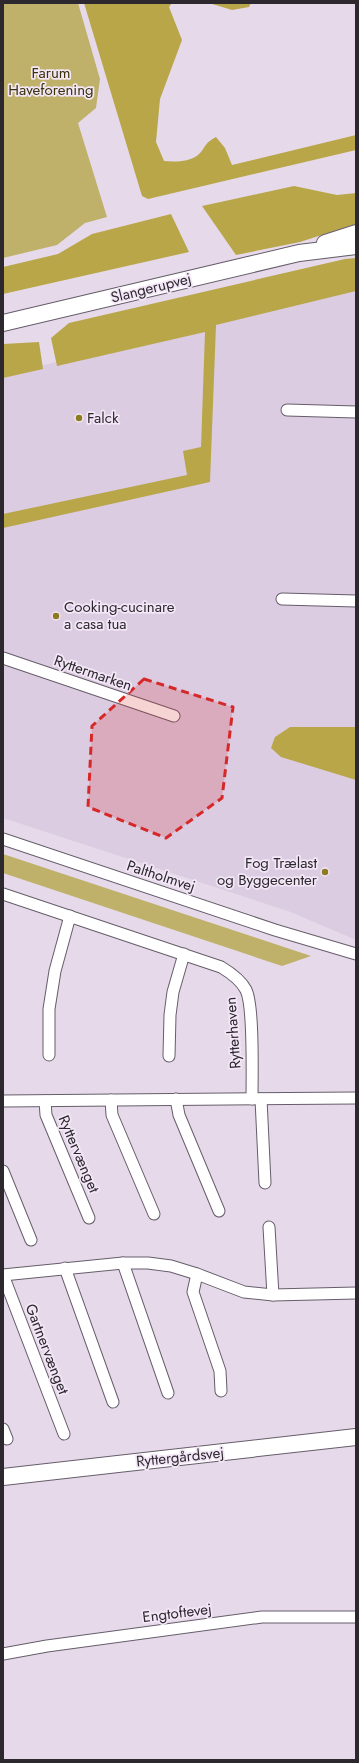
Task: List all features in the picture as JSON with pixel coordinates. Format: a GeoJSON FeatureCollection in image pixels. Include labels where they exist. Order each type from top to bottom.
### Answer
{"type":"FeatureCollection","features":[{"type":"Feature","properties":{"kind":"main road","name":"Slangerupvej"},"geometry":{"type":"LineString","coordinates":[[299,253],[310,247],[356,233]]}},
{"type":"Feature","properties":{"kind":"main road","name":"Slangerupvej"},"geometry":{"type":"LineString","coordinates":[[3,324],[299,253],[356,246]]}},
{"type":"Feature","properties":{"kind":"main road","name":"Ryttergårdsvej"},"geometry":{"type":"LineString","coordinates":[[3,1477],[356,1437]]}},
{"type":"Feature","properties":{"kind":"street"},"geometry":{"type":"LineString","coordinates":[[287,410],[356,412]]}},
{"type":"Feature","properties":{"kind":"street"},"geometry":{"type":"LineString","coordinates":[[282,599],[356,601]]}},
{"type":"Feature","properties":{"kind":"street","name":"Ryttermarken"},"geometry":{"type":"LineString","coordinates":[[3,658],[174,716]]}},
{"type":"Feature","properties":{"kind":"street","name":"Paltholmvej"},"geometry":{"type":"LineString","coordinates":[[3,839],[275,930],[356,954]]}},
{"type":"Feature","properties":{"kind":"street","name":"Rytterhaven"},"geometry":{"type":"LineString","coordinates":[[3,894],[221,967],[236,977],[246,991],[250,1008],[256,1099]]}},
{"type":"Feature","properties":{"kind":"street"},"geometry":{"type":"LineString","coordinates":[[49,1055],[49,1009],[55,970],[70,916]]}},
{"type":"Feature","properties":{"kind":"street"},"geometry":{"type":"LineString","coordinates":[[169,1056],[170,1015],[173,992],[184,954]]}},
{"type":"Feature","properties":{"kind":"street","name":"Ryttervænget"},"geometry":{"type":"LineString","coordinates":[[3,1101],[356,1098]]}},
{"type":"Feature","properties":{"kind":"street"},"geometry":{"type":"LineString","coordinates":[[176,1099],[180,1115],[219,1211]]}},
{"type":"Feature","properties":{"kind":"street"},"geometry":{"type":"LineString","coordinates":[[256,1099],[265,1183]]}},
{"type":"Feature","properties":{"kind":"street"},"geometry":{"type":"LineString","coordinates":[[111,1100],[112,1115],[154,1214]]}},
{"type":"Feature","properties":{"kind":"street","name":"Ryttervænget"},"geometry":{"type":"LineString","coordinates":[[45,1101],[46,1115],[89,1218]]}},
{"type":"Feature","properties":{"kind":"street"},"geometry":{"type":"LineString","coordinates":[[3,1171],[31,1240]]}},
{"type":"Feature","properties":{"kind":"street"},"geometry":{"type":"LineString","coordinates":[[269,1227],[273,1295]]}},
{"type":"Feature","properties":{"kind":"street"},"geometry":{"type":"LineString","coordinates":[[124,1263],[168,1393]]}},
{"type":"Feature","properties":{"kind":"street","name":"Gartnervænget"},"geometry":{"type":"LineString","coordinates":[[64,1434],[3,1275],[124,1263],[148,1263],[171,1266],[244,1292],[273,1295],[356,1293]]}},
{"type":"Feature","properties":{"kind":"street"},"geometry":{"type":"LineString","coordinates":[[65,1268],[113,1402]]}},
{"type":"Feature","properties":{"kind":"street"},"geometry":{"type":"LineString","coordinates":[[196,1274],[193,1292],[220,1371],[221,1391]]}},
{"type":"Feature","properties":{"kind":"street","name":"Engtoftevej"},"geometry":{"type":"LineString","coordinates":[[3,1654],[54,1645],[262,1616],[356,1616]]}},
{"type":"Feature","properties":{"kind":"highlighted area"},"geometry":{"type":"Polygon","coordinates":[[[144,679],[233,707],[222,798],[166,838],[88,807],[92,726],[144,679]]]}},
{"type":"Feature","properties":{"kind":"shaded area"},"geometry":{"type":"Polygon","coordinates":[[[84,3],[172,3],[169,7],[182,40],[160,99],[156,142],[164,161],[182,161],[190,159],[201,153],[207,144],[216,137],[225,148],[232,165],[356,135],[356,150],[148,199],[142,196],[84,3]]]}},
{"type":"Feature","properties":{"kind":"shaded area"},"geometry":{"type":"Polygon","coordinates":[[[209,3],[251,3],[249,7],[232,10],[209,3]]]}},
{"type":"Feature","properties":{"kind":"shaded area"},"geometry":{"type":"Polygon","coordinates":[[[294,186],[337,195],[356,193],[356,224],[300,242],[236,255],[202,206],[294,186]]]}},
{"type":"Feature","properties":{"kind":"shaded area"},"geometry":{"type":"Polygon","coordinates":[[[171,214],[189,252],[3,294],[3,267],[58,254],[92,234],[171,214]]]}},
{"type":"Feature","properties":{"kind":"shaded area"},"geometry":{"type":"Polygon","coordinates":[[[356,258],[356,291],[216,325],[210,482],[3,528],[3,514],[187,475],[183,451],[201,447],[205,332],[57,366],[51,338],[69,323],[345,259],[356,258]]]}},
{"type":"Feature","properties":{"kind":"shaded area"},"geometry":{"type":"Polygon","coordinates":[[[356,289],[356,940],[288,911],[3,818],[3,375],[356,289]]]}},
{"type":"Feature","properties":{"kind":"shaded area"},"geometry":{"type":"Polygon","coordinates":[[[39,342],[43,369],[3,378],[3,344],[39,342]]]}},
{"type":"Feature","properties":{"kind":"shaded area"},"geometry":{"type":"Polygon","coordinates":[[[290,727],[356,727],[356,780],[281,757],[271,748],[275,737],[290,727]]]}},
{"type":"Feature","properties":{"kind":"green space","name":"Farum Haveforening"},"geometry":{"type":"Polygon","coordinates":[[[3,3],[78,3],[100,79],[96,108],[78,123],[107,217],[85,223],[57,245],[3,258],[3,3]]]}},
{"type":"Feature","properties":{"kind":"green space"},"geometry":{"type":"Polygon","coordinates":[[[3,854],[311,956],[282,966],[3,873],[3,854]]]}},
{"type":"Feature","properties":{"kind":"place","name":"Falck"},"geometry":{"type":"Point","coordinates":[79,418]}},
{"type":"Feature","properties":{"kind":"place","name":"Cooking-cucinare a casa tua"},"geometry":{"type":"Point","coordinates":[56,616]}},
{"type":"Feature","properties":{"kind":"place","name":"Fog Trælast og Byggecenter"},"geometry":{"type":"Point","coordinates":[325,872]}}]}
